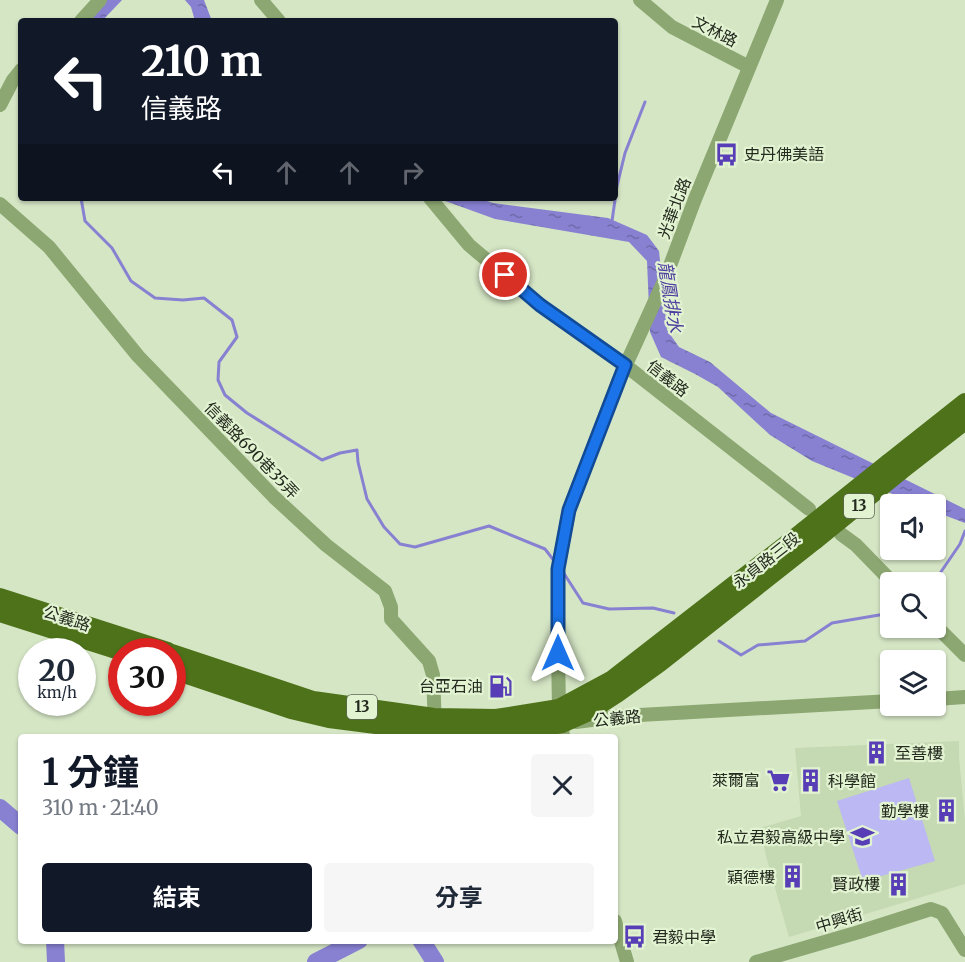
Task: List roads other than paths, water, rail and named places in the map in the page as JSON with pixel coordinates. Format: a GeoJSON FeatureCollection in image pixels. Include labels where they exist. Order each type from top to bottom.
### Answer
{"type":"FeatureCollection","features":[{"type":"Feature","properties":{"kind":"main road","name":"永貞路三段"},"geometry":{"type":"LineString","coordinates":[[561,723],[589,712],[660,663],[895,467],[965,402]]}},
{"type":"Feature","properties":{"kind":"main road","name":"永貞路三段"},"geometry":{"type":"LineString","coordinates":[[895,467],[965,421]]}},
{"type":"Feature","properties":{"kind":"main road","name":"公義路"},"geometry":{"type":"LineString","coordinates":[[0,597],[114,638]]}},
{"type":"Feature","properties":{"kind":"main road","name":"公義路"},"geometry":{"type":"LineString","coordinates":[[0,614],[108,648]]}},
{"type":"Feature","properties":{"kind":"main road","name":"公義路"},"geometry":{"type":"LineString","coordinates":[[186,665],[291,710],[329,719],[435,725],[452,734]]}},
{"type":"Feature","properties":{"kind":"main road","name":"公義路"},"geometry":{"type":"LineString","coordinates":[[468,734],[525,730],[561,723]]}},
{"type":"Feature","properties":{"kind":"street"},"geometry":{"type":"LineString","coordinates":[[84,18],[100,0]]}},
{"type":"Feature","properties":{"kind":"street"},"geometry":{"type":"LineString","coordinates":[[261,0],[276,18]]}},
{"type":"Feature","properties":{"kind":"street","name":"文林路"},"geometry":{"type":"LineString","coordinates":[[640,0],[672,27],[749,67]]}},
{"type":"Feature","properties":{"kind":"street","name":"光華北路"},"geometry":{"type":"LineString","coordinates":[[561,723],[558,569],[569,510],[625,365],[665,279],[695,199],[777,0]]}},
{"type":"Feature","properties":{"kind":"street"},"geometry":{"type":"LineString","coordinates":[[4,99],[18,74]]}},
{"type":"Feature","properties":{"kind":"street","name":"信義路"},"geometry":{"type":"LineString","coordinates":[[432,201],[469,245],[540,305],[625,365],[810,509]]}},
{"type":"Feature","properties":{"kind":"street","name":"信義路690巷35弄"},"geometry":{"type":"LineString","coordinates":[[0,204],[50,247],[138,356],[274,497],[326,545],[385,591],[391,607],[391,618],[429,661],[433,675],[435,725]]}},
{"type":"Feature","properties":{"kind":"street"},"geometry":{"type":"LineString","coordinates":[[841,534],[856,545],[882,572]]}},
{"type":"Feature","properties":{"kind":"street"},"geometry":{"type":"LineString","coordinates":[[946,636],[965,655]]}},
{"type":"Feature","properties":{"kind":"street"},"geometry":{"type":"LineString","coordinates":[[946,700],[963,701]]}},
{"type":"Feature","properties":{"kind":"street","name":"公義路"},"geometry":{"type":"LineString","coordinates":[[561,723],[622,716],[880,702]]}},
{"type":"Feature","properties":{"kind":"street","name":"中興街"},"geometry":{"type":"LineString","coordinates":[[756,962],[931,909],[942,913],[965,950]]}},
{"type":"Feature","properties":{"kind":"street"},"geometry":{"type":"LineString","coordinates":[[618,931],[627,962]]}},
{"type":"Feature","properties":{"kind":"water"},"geometry":{"type":"Polygon","coordinates":[[[106,0],[122,0],[105,18],[89,18],[106,0]]]}},
{"type":"Feature","properties":{"kind":"water"},"geometry":{"type":"Polygon","coordinates":[[[185,0],[204,0],[211,18],[194,18],[191,7],[185,0]]]}},
{"type":"Feature","properties":{"kind":"water"},"geometry":{"type":"Polygon","coordinates":[[[445,201],[487,201],[608,218],[647,235],[659,251],[667,330],[679,347],[710,362],[771,413],[935,494],[893,494],[812,461],[770,435],[718,387],[661,357],[650,332],[647,261],[629,242],[495,219],[445,201]]]}},
{"type":"Feature","properties":{"kind":"water"},"geometry":{"type":"Polygon","coordinates":[[[946,500],[965,509],[965,523],[946,516],[946,500]]]}},
{"type":"Feature","properties":{"kind":"waterway"},"geometry":{"type":"LineString","coordinates":[[618,182],[625,153],[645,102]]}},
{"type":"Feature","properties":{"kind":"waterway"},"geometry":{"type":"LineString","coordinates":[[82,201],[85,221],[112,248],[131,281],[155,298],[183,300],[204,298],[232,320],[237,337],[219,362],[218,380],[225,395],[247,413],[322,460],[357,450],[367,499],[384,527],[400,544],[415,547],[489,526],[545,549],[555,562]]}},
{"type":"Feature","properties":{"kind":"waterway"},"geometry":{"type":"LineString","coordinates":[[612,221],[615,201]]}},
{"type":"Feature","properties":{"kind":"waterway"},"geometry":{"type":"LineString","coordinates":[[941,572],[960,544],[965,531]]}},
{"type":"Feature","properties":{"kind":"waterway"},"geometry":{"type":"LineString","coordinates":[[563,572],[583,603],[609,609],[653,608],[674,613]]}},
{"type":"Feature","properties":{"kind":"waterway"},"geometry":{"type":"LineString","coordinates":[[719,641],[741,655],[758,645],[805,641],[832,623],[880,615]]}},
{"type":"Feature","properties":{"kind":"waterway"},"geometry":{"type":"LineString","coordinates":[[0,808],[18,823]]}},
{"type":"Feature","properties":{"kind":"waterway"},"geometry":{"type":"LineString","coordinates":[[55,944],[56,962]]}},
{"type":"Feature","properties":{"kind":"waterway"},"geometry":{"type":"LineString","coordinates":[[316,962],[351,944]]}},
{"type":"Feature","properties":{"kind":"waterway"},"geometry":{"type":"LineString","coordinates":[[424,944],[435,962]]}},
{"type":"Feature","properties":{"kind":"place","name":"史丹佛美語"},"geometry":{"type":"Point","coordinates":[726,154]}},
{"type":"Feature","properties":{"kind":"place","name":"台亞石油"},"geometry":{"type":"Point","coordinates":[501,686]}},
{"type":"Feature","properties":{"kind":"place","name":"至善樓"},"geometry":{"type":"Point","coordinates":[877,753]}},
{"type":"Feature","properties":{"kind":"place","name":"萊爾富"},"geometry":{"type":"Point","coordinates":[778,780]}},
{"type":"Feature","properties":{"kind":"place","name":"科學館"},"geometry":{"type":"Point","coordinates":[810,781]}},
{"type":"Feature","properties":{"kind":"place","name":"勤學樓"},"geometry":{"type":"Point","coordinates":[947,811]}},
{"type":"Feature","properties":{"kind":"place","name":"私立君毅高級中學"},"geometry":{"type":"Point","coordinates":[863,837]}},
{"type":"Feature","properties":{"kind":"place","name":"穎德樓"},"geometry":{"type":"Point","coordinates":[793,877]}},
{"type":"Feature","properties":{"kind":"place","name":"賢政樓"},"geometry":{"type":"Point","coordinates":[898,884]}},
{"type":"Feature","properties":{"kind":"place","name":"君毅中學"},"geometry":{"type":"Point","coordinates":[634,937]}},
{"type":"Feature","properties":{"kind":"water label","name":"龍鳳排水"},"geometry":{"type":"Point","coordinates":[670,297]}}]}
